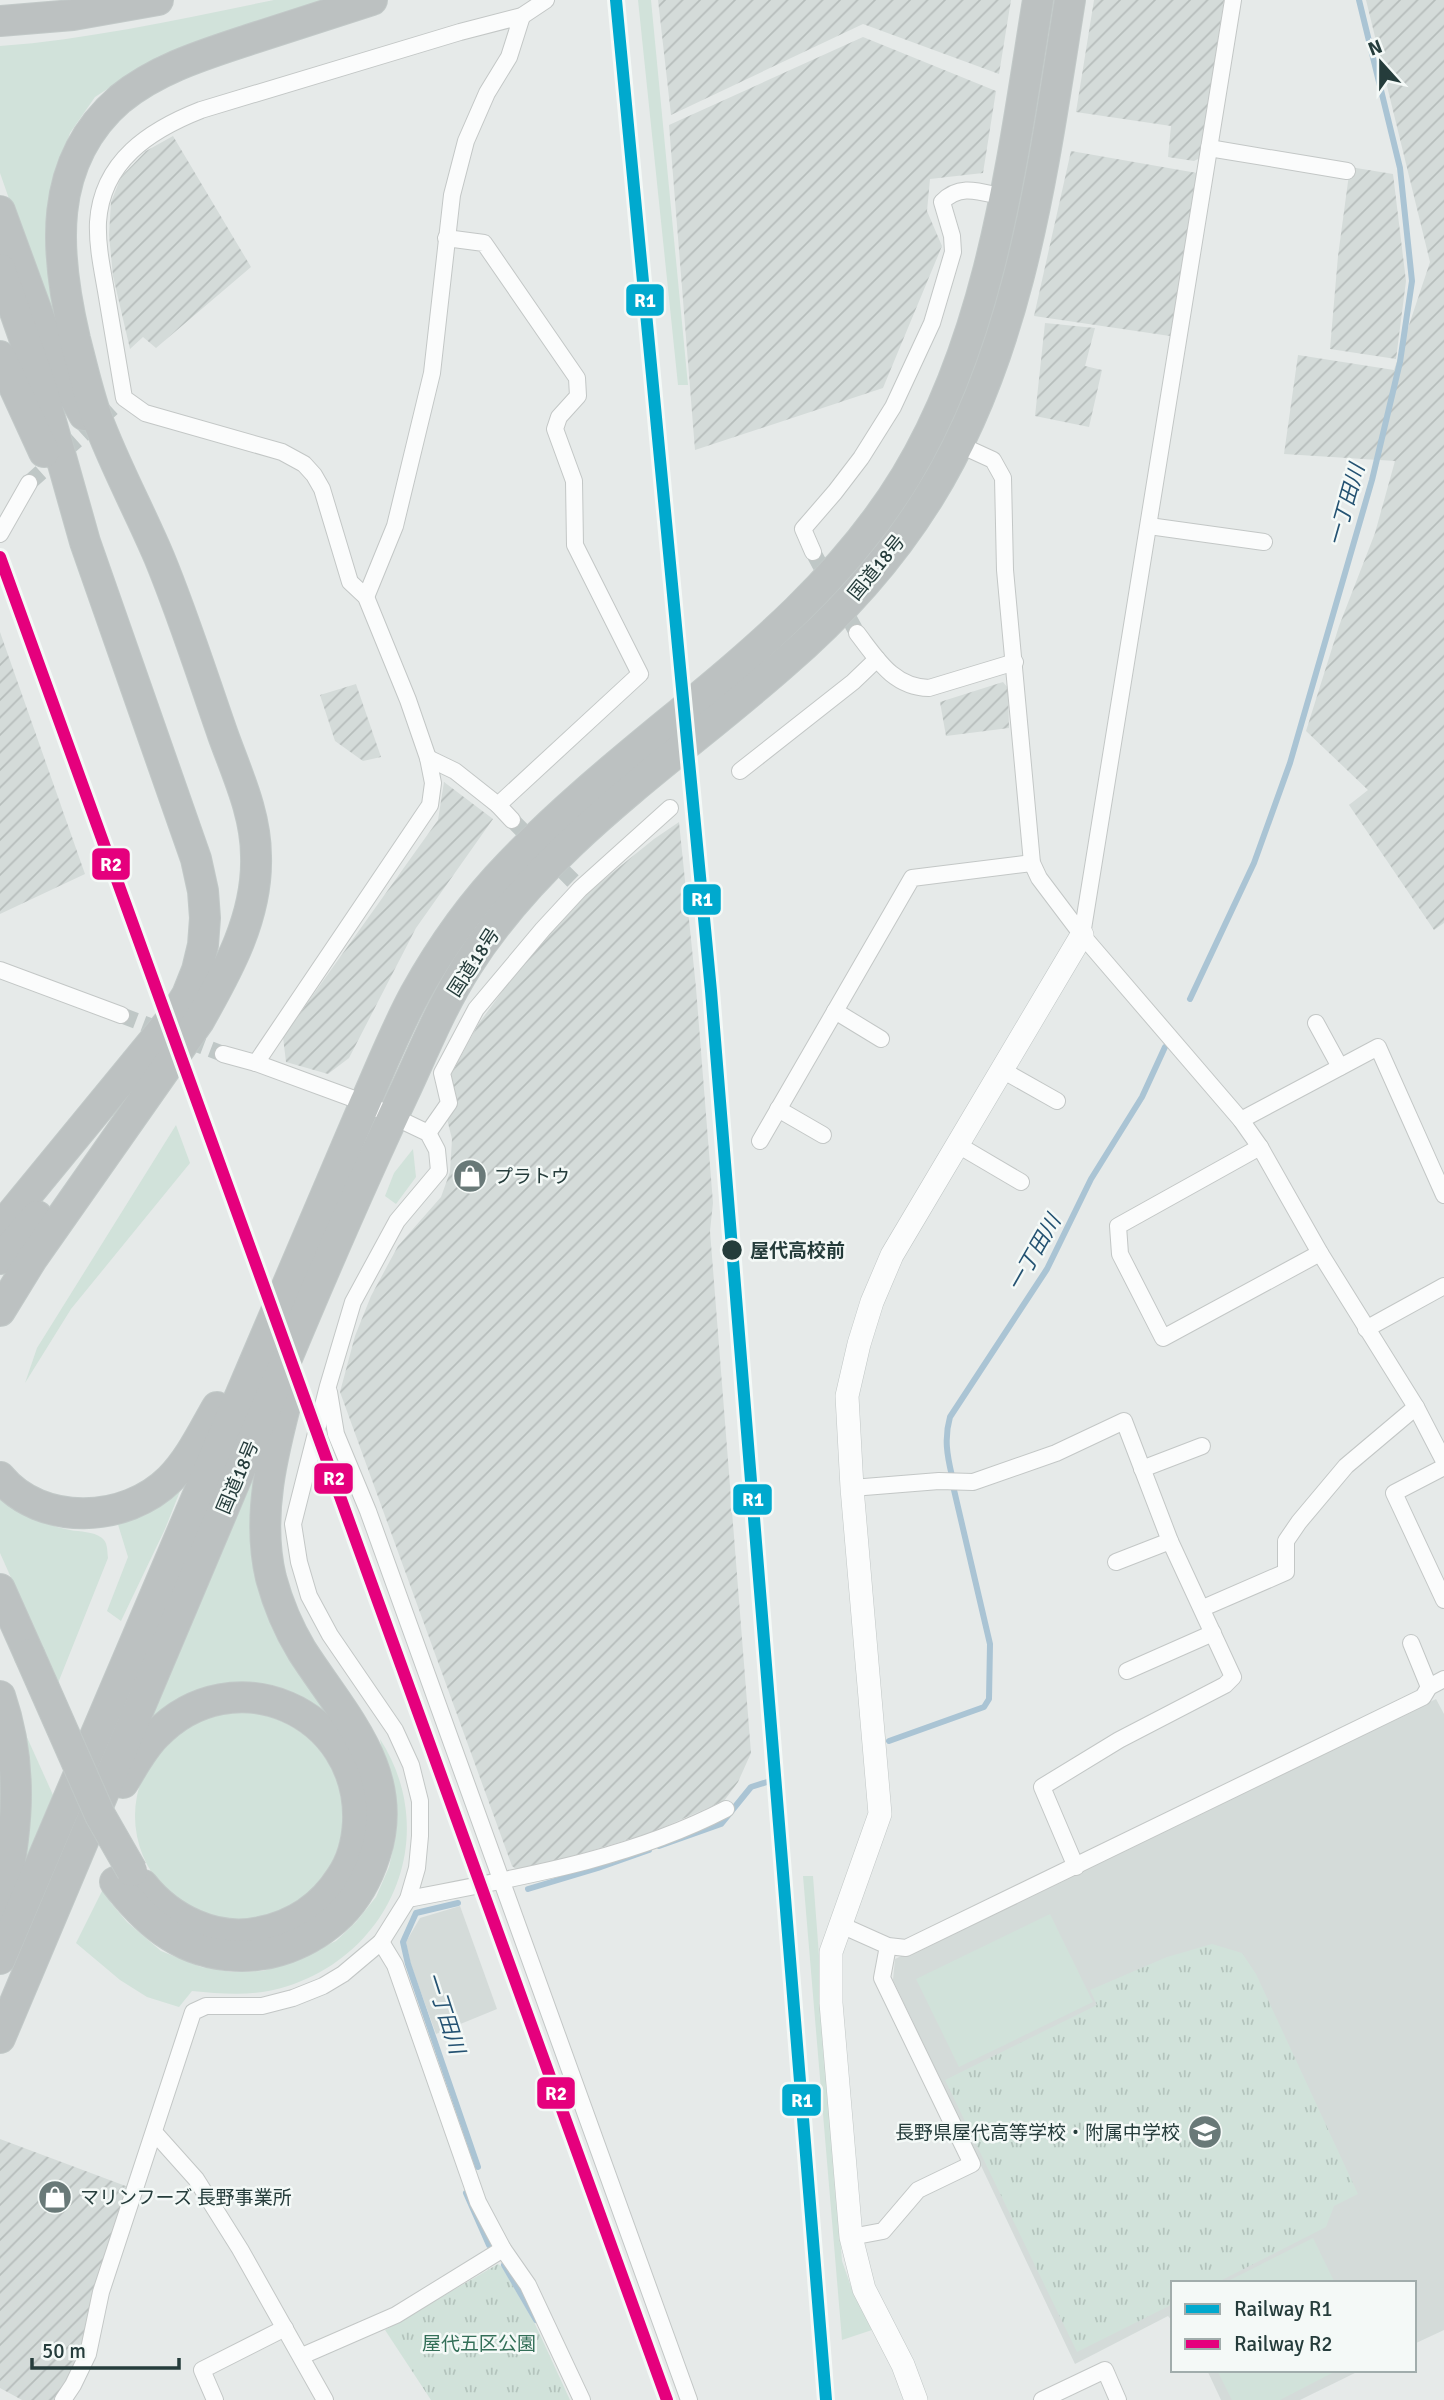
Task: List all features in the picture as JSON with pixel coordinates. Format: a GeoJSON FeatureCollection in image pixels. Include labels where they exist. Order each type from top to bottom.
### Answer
{"type":"FeatureCollection","features":[{"type":"Feature","properties":{"kind":"highway"},"geometry":{"type":"LineString","coordinates":[[0,20],[112,0]]}},
{"type":"Feature","properties":{"kind":"highway"},"geometry":{"type":"LineString","coordinates":[[0,20],[73,15],[158,0]]}},
{"type":"Feature","properties":{"kind":"highway"},"geometry":{"type":"LineString","coordinates":[[0,1311],[32,1259],[214,994],[246,926],[254,892],[257,856],[253,823],[232,757],[161,563],[108,446],[89,391],[63,282],[61,209],[67,183],[88,136],[119,101],[159,74],[217,50],[372,0]]}},
{"type":"Feature","properties":{"kind":"highway","name":"国道18号"},"geometry":{"type":"LineString","coordinates":[[0,1959],[365,1103],[415,995],[443,948],[474,905],[545,828],[723,679],[819,590],[866,535],[905,478],[934,426],[959,366],[991,259],[1038,0]]}},
{"type":"Feature","properties":{"kind":"highway","name":"国道18号"},"geometry":{"type":"LineString","coordinates":[[0,2038],[313,1296],[393,1115],[467,966],[497,924],[564,851],[788,661],[836,615],[888,556],[930,496],[958,444],[995,354],[1020,271],[1046,142],[1070,0]]}},
{"type":"Feature","properties":{"kind":"highway"},"geometry":{"type":"LineString","coordinates":[[0,211],[60,370],[125,484]]}},
{"type":"Feature","properties":{"kind":"highway"},"geometry":{"type":"LineString","coordinates":[[0,269],[38,376],[85,542],[184,821],[203,891],[205,918],[197,970],[187,995],[174,1016],[0,1228]]}},
{"type":"Feature","properties":{"kind":"highway"},"geometry":{"type":"LineString","coordinates":[[0,356],[85,542]]}},
{"type":"Feature","properties":{"kind":"highway"},"geometry":{"type":"LineString","coordinates":[[0,1259],[184,1041]]}},
{"type":"Feature","properties":{"kind":"highway"},"geometry":{"type":"LineString","coordinates":[[0,1202],[137,1064]]}},
{"type":"Feature","properties":{"kind":"highway"},"geometry":{"type":"LineString","coordinates":[[0,1477],[20,1495],[41,1506],[64,1512],[87,1514],[109,1511],[132,1504],[151,1494],[169,1480],[201,1437],[305,1241]]}},
{"type":"Feature","properties":{"kind":"highway"},"geometry":{"type":"LineString","coordinates":[[0,1589],[22,1659],[100,1815],[139,1912],[168,1936],[190,1947],[215,1954],[251,1956],[288,1949],[329,1926],[361,1888],[379,1843],[382,1818],[381,1793],[366,1746],[289,1626],[277,1600],[265,1548],[271,1467],[313,1296]]}},
{"type":"Feature","properties":{"kind":"highway"},"geometry":{"type":"LineString","coordinates":[[0,1635],[22,1659]]}},
{"type":"Feature","properties":{"kind":"highway"},"geometry":{"type":"LineString","coordinates":[[0,1696],[16,1764],[17,1795],[13,1850],[0,1915]]}},
{"type":"Feature","properties":{"kind":"highway"},"geometry":{"type":"LineString","coordinates":[[44,1933],[141,1753],[171,1721],[190,1709],[238,1696],[278,1702],[298,1711],[318,1725],[333,1741],[346,1763],[359,1808],[353,1853],[332,1892],[315,1909],[296,1920],[252,1934],[208,1930],[167,1910],[148,1892],[123,1877]]}},
{"type":"Feature","properties":{"kind":"street"},"geometry":{"type":"LineString","coordinates":[[256,1063],[430,805],[433,783],[428,758],[408,700],[366,597],[350,582],[322,489],[314,475],[304,464],[282,452],[145,413],[121,401],[99,247],[98,220],[102,201],[110,180],[135,146],[170,122],[201,110],[460,32],[522,16],[546,0]]}},
{"type":"Feature","properties":{"kind":"street"},"geometry":{"type":"LineString","coordinates":[[916,2400],[903,2365],[864,2288],[851,2237],[831,2003],[831,1952],[880,1814],[852,1488],[847,1396],[872,1302],[892,1255],[1082,935],[1233,0]]}},
{"type":"Feature","properties":{"kind":"street"},"geometry":{"type":"LineString","coordinates":[[366,597],[395,526],[432,373],[452,195],[466,141],[487,93],[509,57],[522,16]]}},
{"type":"Feature","properties":{"kind":"street"},"geometry":{"type":"LineString","coordinates":[[1209,148],[1347,171]]}},
{"type":"Feature","properties":{"kind":"street"},"geometry":{"type":"LineString","coordinates":[[813,552],[803,529],[854,466],[893,407],[932,323],[953,252],[942,202],[951,192],[967,189],[1004,197]]}},
{"type":"Feature","properties":{"kind":"street"},"geometry":{"type":"LineString","coordinates":[[446,238],[484,243],[577,378],[578,396],[559,416],[555,429],[574,481],[575,545],[640,674],[498,805]]}},
{"type":"Feature","properties":{"kind":"street"},"geometry":{"type":"LineString","coordinates":[[958,444],[993,460],[1003,478],[1005,570],[1032,863],[1039,878],[1082,935],[1241,1120],[1260,1147],[1320,1253],[1416,1407],[1444,1461]]}},
{"type":"Feature","properties":{"kind":"street"},"geometry":{"type":"LineString","coordinates":[[0,534],[29,483]]}},
{"type":"Feature","properties":{"kind":"street"},"geometry":{"type":"LineString","coordinates":[[1149,526],[1264,542]]}},
{"type":"Feature","properties":{"kind":"street"},"geometry":{"type":"LineString","coordinates":[[857,633],[893,676],[905,684],[929,688],[1014,662]]}},
{"type":"Feature","properties":{"kind":"street"},"geometry":{"type":"LineString","coordinates":[[740,771],[853,682],[877,659]]}},
{"type":"Feature","properties":{"kind":"street"},"geometry":{"type":"LineString","coordinates":[[428,758],[455,771],[498,805],[512,820]]}},
{"type":"Feature","properties":{"kind":"street"},"geometry":{"type":"LineString","coordinates":[[428,1133],[449,1103],[442,1073],[476,1009],[576,885],[670,808]]}},
{"type":"Feature","properties":{"kind":"street"},"geometry":{"type":"LineString","coordinates":[[760,1141],[912,878],[1032,863]]}},
{"type":"Feature","properties":{"kind":"street"},"geometry":{"type":"LineString","coordinates":[[0,970],[121,1015]]}},
{"type":"Feature","properties":{"kind":"street"},"geometry":{"type":"LineString","coordinates":[[0,977],[22,979]]}},
{"type":"Feature","properties":{"kind":"street"},"geometry":{"type":"LineString","coordinates":[[835,1011],[881,1039]]}},
{"type":"Feature","properties":{"kind":"street"},"geometry":{"type":"LineString","coordinates":[[1316,1023],[1340,1067]]}},
{"type":"Feature","properties":{"kind":"street"},"geometry":{"type":"LineString","coordinates":[[1241,1120],[1378,1047],[1444,1195]]}},
{"type":"Feature","properties":{"kind":"street"},"geometry":{"type":"LineString","coordinates":[[63,2400],[88,2354],[102,2292],[193,2012],[206,2007],[261,2006],[293,1998],[323,1986],[343,1974],[381,1942],[408,1899],[417,1868],[420,1801],[411,1765],[395,1730],[330,1635],[309,1596],[299,1562],[293,1524],[328,1386],[353,1302],[397,1221],[439,1171],[437,1150],[428,1133],[393,1115],[256,1063],[223,1054]]}},
{"type":"Feature","properties":{"kind":"street"},"geometry":{"type":"LineString","coordinates":[[1002,1070],[1057,1101]]}},
{"type":"Feature","properties":{"kind":"street"},"geometry":{"type":"LineString","coordinates":[[778,1109],[823,1135]]}},
{"type":"Feature","properties":{"kind":"street"},"geometry":{"type":"LineString","coordinates":[[958,1145],[1021,1182]]}},
{"type":"Feature","properties":{"kind":"street"},"geometry":{"type":"LineString","coordinates":[[1260,1147],[1118,1226],[1120,1254],[1163,1338],[1320,1253]]}},
{"type":"Feature","properties":{"kind":"street"},"geometry":{"type":"LineString","coordinates":[[1366,1329],[1444,1286]]}},
{"type":"Feature","properties":{"kind":"street"},"geometry":{"type":"LineString","coordinates":[[328,1386],[336,1434],[382,1549],[689,2400]]}},
{"type":"Feature","properties":{"kind":"street"},"geometry":{"type":"LineString","coordinates":[[1203,1608],[1286,1572],[1286,1541],[1299,1522],[1346,1466],[1416,1407]]}},
{"type":"Feature","properties":{"kind":"street"},"geometry":{"type":"LineString","coordinates":[[852,1488],[939,1481],[973,1482],[1056,1453],[1124,1421],[1170,1541],[1233,1677],[1225,1685],[1119,1740],[1042,1787],[1076,1867]]}},
{"type":"Feature","properties":{"kind":"street"},"geometry":{"type":"LineString","coordinates":[[1142,1469],[1202,1446]]}},
{"type":"Feature","properties":{"kind":"street"},"geometry":{"type":"LineString","coordinates":[[1444,1467],[1394,1493],[1444,1600]]}},
{"type":"Feature","properties":{"kind":"street"},"geometry":{"type":"LineString","coordinates":[[1116,1562],[1170,1541]]}},
{"type":"Feature","properties":{"kind":"street"},"geometry":{"type":"LineString","coordinates":[[1127,1671],[1213,1633]]}},
{"type":"Feature","properties":{"kind":"street"},"geometry":{"type":"LineString","coordinates":[[1410,1643],[1429,1687]]}},
{"type":"Feature","properties":{"kind":"street"},"geometry":{"type":"LineString","coordinates":[[841,1925],[888,1947],[906,1948],[1423,1697],[1429,1687],[1444,1679]]}},
{"type":"Feature","properties":{"kind":"street"},"geometry":{"type":"LineString","coordinates":[[408,1899],[501,1882],[628,1849],[702,1822],[726,1809]]}},
{"type":"Feature","properties":{"kind":"street"},"geometry":{"type":"LineString","coordinates":[[381,1942],[395,1965],[478,2202],[503,2249],[528,2285],[582,2400]]}},
{"type":"Feature","properties":{"kind":"street"},"geometry":{"type":"LineString","coordinates":[[851,2237],[883,2231],[918,2190],[972,2164],[882,1978],[888,1947]]}},
{"type":"Feature","properties":{"kind":"street"},"geometry":{"type":"LineString","coordinates":[[154,2132],[196,2179],[240,2249],[325,2400]]}},
{"type":"Feature","properties":{"kind":"street"},"geometry":{"type":"LineString","coordinates":[[302,2356],[396,2315],[503,2249]]}},
{"type":"Feature","properties":{"kind":"street"},"geometry":{"type":"LineString","coordinates":[[215,2400],[202,2370],[285,2328]]}},
{"type":"Feature","properties":{"kind":"street"},"geometry":{"type":"LineString","coordinates":[[1042,2400],[1105,2370],[1118,2400]]}},
{"type":"Feature","properties":{"kind":"shaded area"},"geometry":{"type":"Polygon","coordinates":[[[658,0],[1011,0],[999,74],[863,24],[671,115],[658,0]]]}},
{"type":"Feature","properties":{"kind":"shaded area"},"geometry":{"type":"Polygon","coordinates":[[[1094,0],[1224,0],[1200,158],[1194,161],[1168,157],[1171,126],[1076,112],[1094,0]]]}},
{"type":"Feature","properties":{"kind":"shaded area"},"geometry":{"type":"Polygon","coordinates":[[[1366,0],[1444,0],[1444,923],[1434,930],[1349,805],[1368,790],[1306,731],[1339,626],[1375,533],[1395,461],[1284,454],[1298,355],[1394,370],[1430,262],[1366,0]]]}},
{"type":"Feature","properties":{"kind":"shaded area"},"geometry":{"type":"Polygon","coordinates":[[[863,37],[996,91],[983,173],[930,179],[927,211],[942,246],[883,388],[695,450],[669,125],[863,37]]]}},
{"type":"Feature","properties":{"kind":"shaded area"},"geometry":{"type":"Polygon","coordinates":[[[173,136],[251,267],[156,348],[143,337],[130,349],[113,276],[109,235],[111,202],[121,177],[146,151],[173,136]]]}},
{"type":"Feature","properties":{"kind":"shaded area"},"geometry":{"type":"Polygon","coordinates":[[[1071,151],[1197,173],[1170,336],[1034,316],[1071,151]]]}},
{"type":"Feature","properties":{"kind":"shaded area"},"geometry":{"type":"Polygon","coordinates":[[[1350,167],[1393,174],[1406,281],[1396,359],[1330,349],[1338,256],[1350,167]]]}},
{"type":"Feature","properties":{"kind":"shaded area"},"geometry":{"type":"Polygon","coordinates":[[[1045,323],[1095,328],[1085,366],[1102,370],[1089,427],[1035,416],[1045,323]]]}},
{"type":"Feature","properties":{"kind":"shaded area"},"geometry":{"type":"Polygon","coordinates":[[[0,632],[85,874],[0,914],[0,632]]]}},
{"type":"Feature","properties":{"kind":"shaded area"},"geometry":{"type":"Polygon","coordinates":[[[1003,682],[1008,688],[1009,728],[946,736],[940,702],[1003,682]]]}},
{"type":"Feature","properties":{"kind":"shaded area"},"geometry":{"type":"Polygon","coordinates":[[[356,684],[381,757],[363,761],[335,741],[320,695],[356,684]]]}},
{"type":"Feature","properties":{"kind":"shaded area"},"geometry":{"type":"Polygon","coordinates":[[[444,782],[493,819],[416,928],[349,1058],[328,1074],[286,1062],[283,1037],[438,820],[444,782]]]}},
{"type":"Feature","properties":{"kind":"shaded area"},"geometry":{"type":"Polygon","coordinates":[[[679,822],[696,988],[713,1203],[710,1231],[751,1753],[738,1782],[724,1801],[650,1833],[520,1872],[512,1866],[340,1392],[355,1336],[371,1296],[398,1246],[441,1197],[450,1172],[452,1139],[447,1119],[449,1078],[479,1023],[533,950],[575,903],[679,822]]]}},
{"type":"Feature","properties":{"kind":"shaded area","name":"長野県屋代高等学校・附属中学校"},"geometry":{"type":"Polygon","coordinates":[[[1436,1699],[1444,1714],[1444,2330],[1416,2343],[1416,2281],[1171,2281],[1171,2320],[1168,2316],[1075,2364],[893,1980],[895,1959],[1436,1699]]]}},
{"type":"Feature","properties":{"kind":"shaded area"},"geometry":{"type":"Polygon","coordinates":[[[460,1906],[497,2009],[436,2034],[411,1965],[406,1942],[420,1918],[460,1906]]]}},
{"type":"Feature","properties":{"kind":"shaded area"},"geometry":{"type":"Polygon","coordinates":[[[0,2139],[131,2188],[80,2354],[66,2384],[54,2400],[22,2400],[0,2388],[0,2139]]]}},
{"type":"Feature","properties":{"kind":"shaded area"},"geometry":{"type":"Polygon","coordinates":[[[1208,2372],[1357,2372],[1300,2400],[1221,2400],[1208,2372]]]}},
{"type":"Feature","properties":{"kind":"green space"},"geometry":{"type":"Polygon","coordinates":[[[274,0],[334,0],[218,36],[146,64],[95,97],[70,133],[52,187],[46,251],[64,337],[58,339],[0,173],[0,46],[103,33],[274,0]]]}},
{"type":"Feature","properties":{"kind":"green space"},"geometry":{"type":"Polygon","coordinates":[[[638,0],[651,0],[688,385],[678,385],[638,0]]]}},
{"type":"Feature","properties":{"kind":"green space"},"geometry":{"type":"Polygon","coordinates":[[[176,1125],[190,1163],[71,1309],[25,1383],[37,1348],[176,1125]]]}},
{"type":"Feature","properties":{"kind":"green space"},"geometry":{"type":"Polygon","coordinates":[[[413,1149],[416,1177],[396,1204],[385,1196],[394,1173],[413,1149]]]}},
{"type":"Feature","properties":{"kind":"green space"},"geometry":{"type":"Polygon","coordinates":[[[188,1471],[165,1529],[121,1621],[107,1611],[128,1557],[116,1518],[188,1471]]]}},
{"type":"Feature","properties":{"kind":"green space"},"geometry":{"type":"Polygon","coordinates":[[[258,1480],[256,1506],[343,1728],[266,1692],[142,1736],[252,1481],[258,1480]]]}},
{"type":"Feature","properties":{"kind":"green space"},"geometry":{"type":"Polygon","coordinates":[[[0,1498],[42,1522],[95,1534],[106,1544],[108,1558],[58,1683],[0,1553],[0,1498]]]}},
{"type":"Feature","properties":{"kind":"green space"},"geometry":{"type":"Polygon","coordinates":[[[239,1712],[279,1720],[297,1729],[313,1742],[326,1758],[335,1776],[343,1816],[335,1856],[326,1874],[313,1890],[297,1903],[279,1912],[239,1920],[199,1912],[181,1903],[165,1890],[152,1874],[143,1856],[135,1816],[143,1776],[152,1758],[165,1742],[181,1729],[199,1720],[239,1712]]]}},
{"type":"Feature","properties":{"kind":"green space"},"geometry":{"type":"Polygon","coordinates":[[[21,1724],[53,1795],[24,1863],[21,1724]]]}},
{"type":"Feature","properties":{"kind":"green space"},"geometry":{"type":"Polygon","coordinates":[[[380,1739],[398,1775],[406,1813],[405,1850],[396,1885],[379,1918],[355,1946],[325,1970],[288,1986],[264,1992],[228,1994],[192,1991],[179,2007],[147,1997],[120,1980],[76,1943],[105,1885],[111,1903],[127,1922],[161,1951],[201,1967],[232,1972],[263,1971],[336,1941],[376,1897],[389,1867],[396,1835],[395,1803],[380,1739]]]}},
{"type":"Feature","properties":{"kind":"green space"},"geometry":{"type":"Polygon","coordinates":[[[803,1876],[813,1876],[842,2261],[854,2295],[872,2330],[842,2340],[803,1876]]]}},
{"type":"Feature","properties":{"kind":"green space"},"geometry":{"type":"Polygon","coordinates":[[[1050,1914],[1093,2002],[959,2067],[916,1979],[1050,1914]]]}},
{"type":"Feature","properties":{"kind":"green space"},"geometry":{"type":"Polygon","coordinates":[[[1212,1944],[1242,1953],[1256,1974],[1358,2194],[1334,2206],[1326,2227],[1220,2281],[1171,2281],[1171,2305],[1077,2352],[945,2080],[1097,2005],[1090,1990],[1167,1957],[1212,1944]]]}},
{"type":"Feature","properties":{"kind":"green space"},"geometry":{"type":"Polygon","coordinates":[[[1313,2238],[1334,2281],[1228,2281],[1313,2238]]]}},
{"type":"Feature","properties":{"kind":"green space","name":"屋代五区公園"},"geometry":{"type":"Polygon","coordinates":[[[498,2264],[535,2324],[570,2400],[431,2400],[385,2330],[498,2264]]]}},
{"type":"Feature","properties":{"kind":"green space"},"geometry":{"type":"Polygon","coordinates":[[[1218,2372],[1334,2372],[1280,2400],[1232,2400],[1218,2372]]]}},
{"type":"Feature","properties":{"kind":"waterway","name":"一丁田川"},"geometry":{"type":"LineString","coordinates":[[1190,999],[1254,863],[1290,763],[1372,480],[1400,362],[1412,281],[1400,168],[1359,0]]}},
{"type":"Feature","properties":{"kind":"waterway","name":"一丁田川"},"geometry":{"type":"LineString","coordinates":[[952,1476],[947,1446],[950,1417],[1047,1269],[1091,1179],[1142,1097],[1165,1047]]}},
{"type":"Feature","properties":{"kind":"waterway","name":"一丁田川"},"geometry":{"type":"LineString","coordinates":[[889,1741],[984,1707],[989,1699],[990,1644],[954,1490]]}},
{"type":"Feature","properties":{"kind":"waterway","name":"一丁田川"},"geometry":{"type":"LineString","coordinates":[[659,1846],[721,1824],[751,1787],[767,1782]]}},
{"type":"Feature","properties":{"kind":"waterway","name":"一丁田川"},"geometry":{"type":"LineString","coordinates":[[528,1889],[649,1850]]}},
{"type":"Feature","properties":{"kind":"waterway","name":"一丁田川"},"geometry":{"type":"LineString","coordinates":[[458,1903],[416,1913],[403,1942],[408,1964],[478,2167]]}},
{"type":"Feature","properties":{"kind":"waterway","name":"一丁田川"},"geometry":{"type":"LineString","coordinates":[[466,2193],[489,2245]]}},
{"type":"Feature","properties":{"kind":"waterway","name":"一丁田川"},"geometry":{"type":"LineString","coordinates":[[504,2265],[536,2320]]}},
{"type":"Feature","properties":{"kind":"tunnel"},"geometry":{"type":"LineString","coordinates":[[29,483],[118,403]]}},
{"type":"Feature","properties":{"kind":"tunnel"},"geometry":{"type":"LineString","coordinates":[[813,552],[857,633]]}},
{"type":"Feature","properties":{"kind":"tunnel"},"geometry":{"type":"LineString","coordinates":[[512,820],[573,881]]}},
{"type":"Feature","properties":{"kind":"tunnel"},"geometry":{"type":"LineString","coordinates":[[121,1015],[223,1054]]}},
{"type":"Feature","properties":{"kind":"rail line","name":"R1"},"geometry":{"type":"LineString","coordinates":[[616,0],[711,991],[826,2400]]}},
{"type":"Feature","properties":{"kind":"rail line","name":"R2"},"geometry":{"type":"LineString","coordinates":[[0,557],[667,2400]]}},
{"type":"Feature","properties":{"kind":"place","name":"プラトウ"},"geometry":{"type":"Point","coordinates":[470,1176]}},
{"type":"Feature","properties":{"kind":"place","name":"屋代高校前"},"geometry":{"type":"Point","coordinates":[732,1250]}},
{"type":"Feature","properties":{"kind":"place","name":"長野県屋代高等学校・附属中学校"},"geometry":{"type":"Point","coordinates":[1205,2132]}},
{"type":"Feature","properties":{"kind":"place","name":"マリンフーズ 長野事業所"},"geometry":{"type":"Point","coordinates":[55,2197]}}]}
